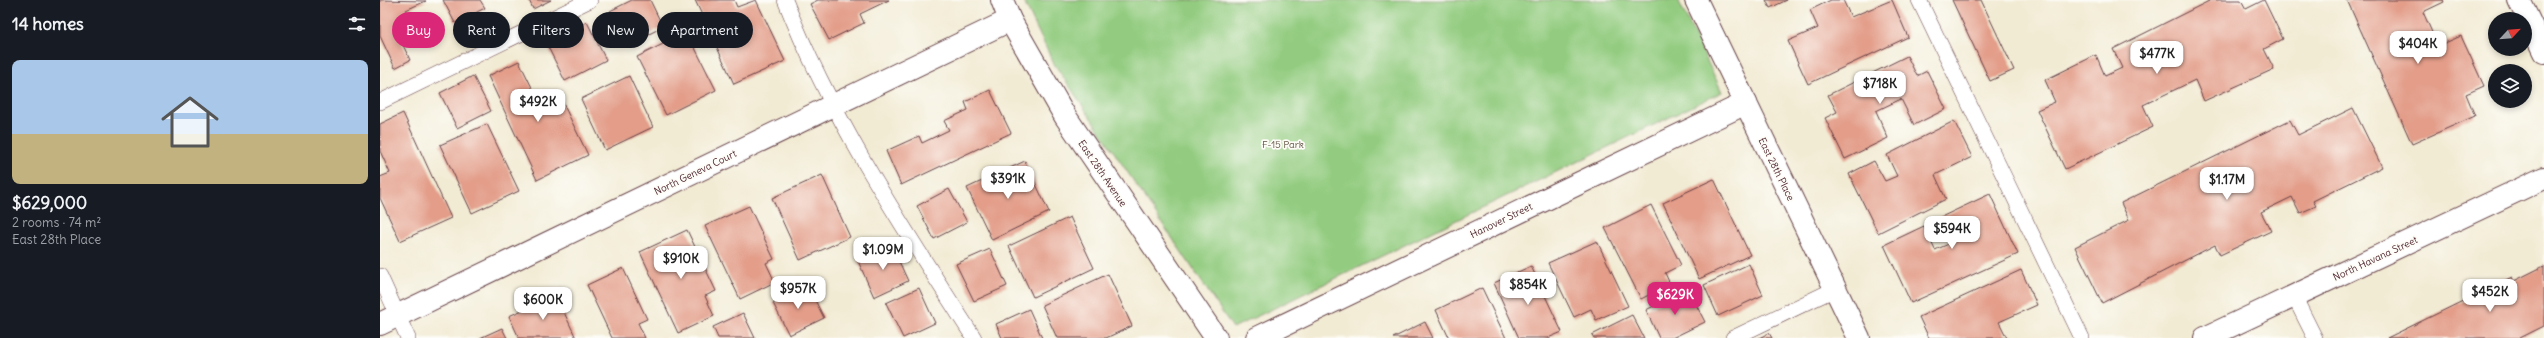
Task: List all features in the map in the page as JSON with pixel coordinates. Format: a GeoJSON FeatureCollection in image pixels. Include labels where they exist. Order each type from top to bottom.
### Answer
{"type":"FeatureCollection","features":[{"type":"Feature","properties":{"kind":"street","name":"East 28th Avenue"},"geometry":{"type":"LineString","coordinates":[[1002,0],[1010,20],[1081,141],[1216,338]]}},
{"type":"Feature","properties":{"kind":"street","name":"East 28th Place"},"geometry":{"type":"LineString","coordinates":[[1696,0],[1859,338]]}},
{"type":"Feature","properties":{"kind":"street"},"geometry":{"type":"LineString","coordinates":[[2519,0],[2544,52]]}},
{"type":"Feature","properties":{"kind":"street","name":"North Geneva Court"},"geometry":{"type":"LineString","coordinates":[[389,320],[1010,20]]}},
{"type":"Feature","properties":{"kind":"street","name":"Hanover Street"},"geometry":{"type":"LineString","coordinates":[[1257,338],[1746,103]]}},
{"type":"Feature","properties":{"kind":"street","name":"North Havana Street"},"geometry":{"type":"LineString","coordinates":[[2205,338],[2544,178]]}},
{"type":"Feature","properties":{"kind":"lane"},"geometry":{"type":"LineString","coordinates":[[380,102],[590,0]]}},
{"type":"Feature","properties":{"kind":"lane"},"geometry":{"type":"LineString","coordinates":[[786,0],[832,106],[875,183],[974,338]]}},
{"type":"Feature","properties":{"kind":"lane"},"geometry":{"type":"LineString","coordinates":[[1919,0],[2082,338]]}},
{"type":"Feature","properties":{"kind":"lane"},"geometry":{"type":"LineString","coordinates":[[380,276],[389,320],[408,338]]}},
{"type":"Feature","properties":{"kind":"lane"},"geometry":{"type":"LineString","coordinates":[[1733,338],[1835,289]]}},
{"type":"Feature","properties":{"kind":"lane"},"geometry":{"type":"LineString","coordinates":[[2294,296],[2315,338]]}},
{"type":"Feature","properties":{"kind":"green space","name":"F-15 Park"},"geometry":{"type":"Polygon","coordinates":[[[1023,0],[1678,0],[1722,92],[1233,328],[1053,62],[1023,0]]]}},
{"type":"Feature","properties":{"kind":"building"},"geometry":{"type":"Polygon","coordinates":[[[380,0],[426,1],[406,10],[407,12],[392,12],[392,48],[404,48],[410,60],[395,68],[380,36],[380,0]]]}},
{"type":"Feature","properties":{"kind":"building"},"geometry":{"type":"Polygon","coordinates":[[[443,0],[480,0],[485,8],[477,12],[453,12],[453,19],[443,0]]]}},
{"type":"Feature","properties":{"kind":"building"},"geometry":{"type":"Polygon","coordinates":[[[529,0],[551,0],[533,9],[529,0]]]}},
{"type":"Feature","properties":{"kind":"building"},"geometry":{"type":"Polygon","coordinates":[[[632,0],[650,0],[657,15],[657,30],[649,34],[649,12],[610,11],[632,0]]]}},
{"type":"Feature","properties":{"kind":"building"},"geometry":{"type":"Polygon","coordinates":[[[695,0],[734,0],[737,7],[756,0],[785,61],[734,84],[717,48],[753,48],[753,12],[701,12],[695,0]]]}},
{"type":"Feature","properties":{"kind":"building"},"geometry":{"type":"Polygon","coordinates":[[[818,0],[889,0],[860,14],[864,23],[829,40],[810,4],[818,0]]]}},
{"type":"Feature","properties":{"kind":"building"},"geometry":{"type":"Polygon","coordinates":[[[1766,0],[1787,0],[1770,8],[1766,0]]]}},
{"type":"Feature","properties":{"kind":"building"},"geometry":{"type":"Polygon","coordinates":[[[1831,0],[1843,0],[1851,17],[1892,0],[1908,37],[1808,84],[1788,41],[1818,28],[1810,10],[1831,0]]]}},
{"type":"Feature","properties":{"kind":"building"},"geometry":{"type":"Polygon","coordinates":[[[1952,0],[1981,0],[2014,70],[1990,81],[1952,0]]]}},
{"type":"Feature","properties":{"kind":"building"},"geometry":{"type":"Polygon","coordinates":[[[2211,0],[2241,0],[2246,9],[2264,0],[2283,39],[2264,49],[2274,69],[2204,101],[2195,80],[2143,105],[2153,127],[2065,169],[2037,110],[2055,102],[2045,80],[2096,55],[2105,76],[2122,68],[2113,49],[2211,0]]]}},
{"type":"Feature","properties":{"kind":"building"},"geometry":{"type":"Polygon","coordinates":[[[2347,0],[2443,0],[2444,2],[2423,12],[2438,46],[2461,36],[2484,86],[2466,94],[2475,116],[2412,144],[2347,0]]]}},
{"type":"Feature","properties":{"kind":"building"},"geometry":{"type":"Polygon","coordinates":[[[587,22],[592,32],[592,48],[600,48],[606,60],[565,81],[548,48],[584,48],[584,24],[587,22]]]}},
{"type":"Feature","properties":{"kind":"building"},"geometry":{"type":"Polygon","coordinates":[[[657,47],[695,48],[716,90],[666,115],[637,57],[657,47]]]}},
{"type":"Feature","properties":{"kind":"building"},"geometry":{"type":"Polygon","coordinates":[[[1907,56],[1917,76],[1927,71],[1946,109],[1914,125],[1901,99],[1876,111],[1888,138],[1845,159],[1825,118],[1837,112],[1828,95],[1907,56]]]}},
{"type":"Feature","properties":{"kind":"building"},"geometry":{"type":"Polygon","coordinates":[[[519,61],[539,102],[558,93],[588,155],[537,180],[488,76],[519,61]]]}},
{"type":"Feature","properties":{"kind":"building"},"geometry":{"type":"Polygon","coordinates":[[[473,76],[491,111],[457,128],[440,93],[473,76]]]}},
{"type":"Feature","properties":{"kind":"building"},"geometry":{"type":"Polygon","coordinates":[[[629,76],[653,127],[605,150],[581,99],[629,76]]]}},
{"type":"Feature","properties":{"kind":"building"},"geometry":{"type":"Polygon","coordinates":[[[990,90],[1011,133],[901,185],[886,151],[919,136],[922,143],[949,130],[944,121],[968,110],[965,102],[990,90]]]}},
{"type":"Feature","properties":{"kind":"building"},"geometry":{"type":"Polygon","coordinates":[[[2353,108],[2382,167],[2313,201],[2316,206],[2300,213],[2292,197],[2261,212],[2271,231],[2220,255],[2215,245],[2102,303],[2075,247],[2129,220],[2121,203],[2290,120],[2298,135],[2353,108]]]}},
{"type":"Feature","properties":{"kind":"building"},"geometry":{"type":"Polygon","coordinates":[[[403,113],[451,218],[400,241],[380,198],[380,177],[390,173],[380,151],[380,124],[403,113]]]}},
{"type":"Feature","properties":{"kind":"building"},"geometry":{"type":"Polygon","coordinates":[[[1954,121],[1972,157],[1935,175],[1946,199],[1878,233],[1849,174],[1874,161],[1885,181],[1897,176],[1887,155],[1954,121]]]}},
{"type":"Feature","properties":{"kind":"building"},"geometry":{"type":"Polygon","coordinates":[[[487,124],[519,191],[472,213],[440,145],[487,124]]]}},
{"type":"Feature","properties":{"kind":"building"},"geometry":{"type":"Polygon","coordinates":[[[1025,161],[1049,212],[992,240],[967,188],[1025,161]]]}},
{"type":"Feature","properties":{"kind":"building"},"geometry":{"type":"Polygon","coordinates":[[[822,175],[850,237],[800,260],[772,198],[822,175]]]}},
{"type":"Feature","properties":{"kind":"building"},"geometry":{"type":"Polygon","coordinates":[[[1714,179],[1750,255],[1699,279],[1663,203],[1714,179]]]}},
{"type":"Feature","properties":{"kind":"building"},"geometry":{"type":"Polygon","coordinates":[[[949,189],[967,222],[934,239],[917,206],[949,189]]]}},
{"type":"Feature","properties":{"kind":"building"},"geometry":{"type":"Polygon","coordinates":[[[1990,194],[2018,254],[1911,303],[1884,245],[1924,226],[1935,250],[1951,243],[1939,218],[1990,194]]]}},
{"type":"Feature","properties":{"kind":"building"},"geometry":{"type":"Polygon","coordinates":[[[1651,205],[1681,265],[1665,273],[1670,284],[1641,299],[1605,228],[1651,205]]]}},
{"type":"Feature","properties":{"kind":"building"},"geometry":{"type":"Polygon","coordinates":[[[749,206],[774,259],[766,263],[775,282],[740,299],[705,226],[749,206]]]}},
{"type":"Feature","properties":{"kind":"building"},"geometry":{"type":"Polygon","coordinates":[[[1070,217],[1094,268],[1033,297],[1009,246],[1070,217]]]}},
{"type":"Feature","properties":{"kind":"building"},"geometry":{"type":"Polygon","coordinates":[[[687,230],[716,291],[705,296],[714,316],[678,333],[640,252],[687,230]]]}},
{"type":"Feature","properties":{"kind":"building"},"geometry":{"type":"Polygon","coordinates":[[[1597,241],[1628,306],[1596,320],[1591,309],[1574,317],[1548,263],[1597,241]]]}},
{"type":"Feature","properties":{"kind":"building"},"geometry":{"type":"Polygon","coordinates":[[[892,246],[908,281],[874,297],[858,261],[892,246]]]}},
{"type":"Feature","properties":{"kind":"building"},"geometry":{"type":"Polygon","coordinates":[[[990,249],[1007,286],[974,301],[956,264],[990,249]]]}},
{"type":"Feature","properties":{"kind":"building"},"geometry":{"type":"Polygon","coordinates":[[[1749,264],[1763,295],[1718,316],[1704,285],[1749,264]]]}},
{"type":"Feature","properties":{"kind":"building"},"geometry":{"type":"Polygon","coordinates":[[[1531,266],[1562,332],[1548,338],[1519,338],[1494,283],[1531,266]]]}},
{"type":"Feature","properties":{"kind":"building"},"geometry":{"type":"Polygon","coordinates":[[[2544,266],[2544,326],[2520,338],[2387,338],[2512,277],[2514,281],[2544,266]]]}},
{"type":"Feature","properties":{"kind":"building"},"geometry":{"type":"Polygon","coordinates":[[[623,268],[647,319],[638,323],[645,338],[612,338],[587,285],[623,268]]]}},
{"type":"Feature","properties":{"kind":"building"},"geometry":{"type":"Polygon","coordinates":[[[2021,270],[2037,305],[1999,322],[2007,338],[1929,338],[1919,317],[2021,270]]]}},
{"type":"Feature","properties":{"kind":"building"},"geometry":{"type":"Polygon","coordinates":[[[1108,274],[1132,326],[1106,338],[1057,338],[1042,305],[1108,274]]]}},
{"type":"Feature","properties":{"kind":"building"},"geometry":{"type":"Polygon","coordinates":[[[808,286],[824,318],[789,335],[773,303],[808,286]]]}},
{"type":"Feature","properties":{"kind":"building"},"geometry":{"type":"Polygon","coordinates":[[[919,288],[935,323],[903,338],[886,303],[919,288]]]}},
{"type":"Feature","properties":{"kind":"building"},"geometry":{"type":"Polygon","coordinates":[[[1482,288],[1506,338],[1449,338],[1436,310],[1482,288]]]}},
{"type":"Feature","properties":{"kind":"building"},"geometry":{"type":"Polygon","coordinates":[[[1688,289],[1705,322],[1672,338],[1659,338],[1646,310],[1688,289]]]}},
{"type":"Feature","properties":{"kind":"building"},"geometry":{"type":"Polygon","coordinates":[[[556,295],[576,338],[519,338],[509,316],[556,295]]]}},
{"type":"Feature","properties":{"kind":"building"},"geometry":{"type":"Polygon","coordinates":[[[1029,309],[1042,338],[1002,338],[996,324],[1029,309]]]}},
{"type":"Feature","properties":{"kind":"building"},"geometry":{"type":"Polygon","coordinates":[[[743,313],[755,338],[718,338],[713,327],[743,313]]]}},
{"type":"Feature","properties":{"kind":"building"},"geometry":{"type":"Polygon","coordinates":[[[1632,315],[1644,338],[1594,338],[1592,335],[1632,315]]]}},
{"type":"Feature","properties":{"kind":"building"},"geometry":{"type":"Polygon","coordinates":[[[1425,322],[1433,338],[1393,338],[1425,322]]]}},
{"type":"Feature","properties":{"kind":"building"},"geometry":{"type":"Polygon","coordinates":[[[502,328],[507,338],[480,338],[502,328]]]}},
{"type":"Feature","properties":{"kind":"building"},"geometry":{"type":"Polygon","coordinates":[[[1769,333],[1772,338],[1759,338],[1769,333]]]}}]}
